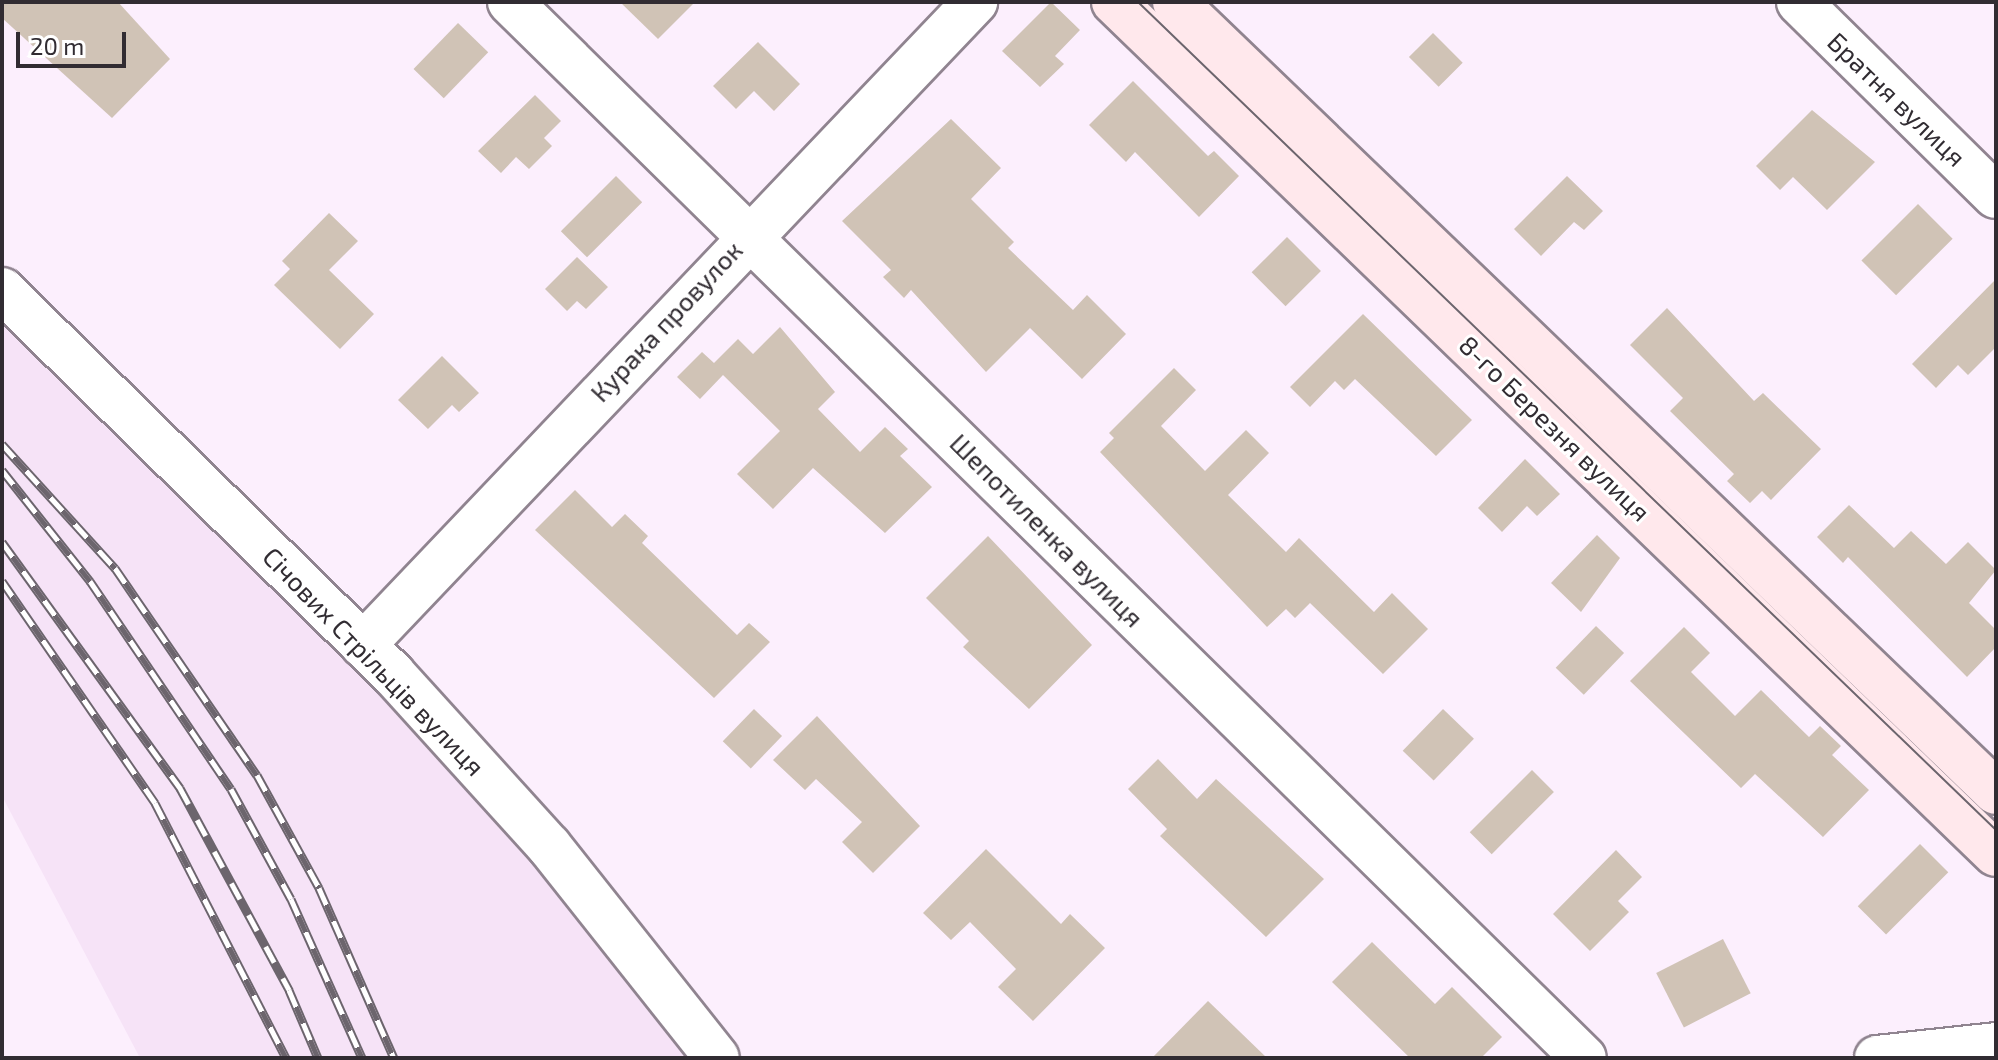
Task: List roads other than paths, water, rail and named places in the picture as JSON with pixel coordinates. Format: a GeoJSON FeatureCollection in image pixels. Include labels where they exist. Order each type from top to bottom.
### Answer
{"type":"FeatureCollection","features":[{"type":"Feature","properties":{"kind":"main road","name":"8-го Березня вулиця"},"geometry":{"type":"LineString","coordinates":[[1114,2],[1996,854]]}},
{"type":"Feature","properties":{"kind":"main road","name":"8-го Березня вулиця"},"geometry":{"type":"LineString","coordinates":[[1175,2],[1996,792]]}},
{"type":"Feature","properties":{"kind":"street","name":"Шепотиленка вулиця"},"geometry":{"type":"LineString","coordinates":[[510,2],[1584,1058]]}},
{"type":"Feature","properties":{"kind":"street","name":"Курака провулок"},"geometry":{"type":"LineString","coordinates":[[363,645],[747,235],[975,2]]}},
{"type":"Feature","properties":{"kind":"street","name":"Братня вулиця"},"geometry":{"type":"LineString","coordinates":[[1799,2],[1996,196]]}},
{"type":"Feature","properties":{"kind":"street","name":"Січових Стрільців вулиця"},"geometry":{"type":"LineString","coordinates":[[2,290],[363,645],[549,846],[717,1058]]}},
{"type":"Feature","properties":{"kind":"street"},"geometry":{"type":"LineString","coordinates":[[1877,1058],[1996,1045]]}},
{"type":"Feature","properties":{"kind":"tram line"},"geometry":{"type":"LineString","coordinates":[[1138,2],[1996,830]]}},
{"type":"Feature","properties":{"kind":"railway"},"geometry":{"type":"LineString","coordinates":[[2,444],[115,568],[257,775],[319,888],[394,1058]]}},
{"type":"Feature","properties":{"kind":"railway"},"geometry":{"type":"LineString","coordinates":[[2,470],[90,581],[231,789],[291,899],[362,1058]]}},
{"type":"Feature","properties":{"kind":"railway"},"geometry":{"type":"LineString","coordinates":[[2,542],[180,788],[289,990],[318,1058]]}},
{"type":"Feature","properties":{"kind":"railway"},"geometry":{"type":"LineString","coordinates":[[2,581],[155,803],[286,1058]]}}]}
